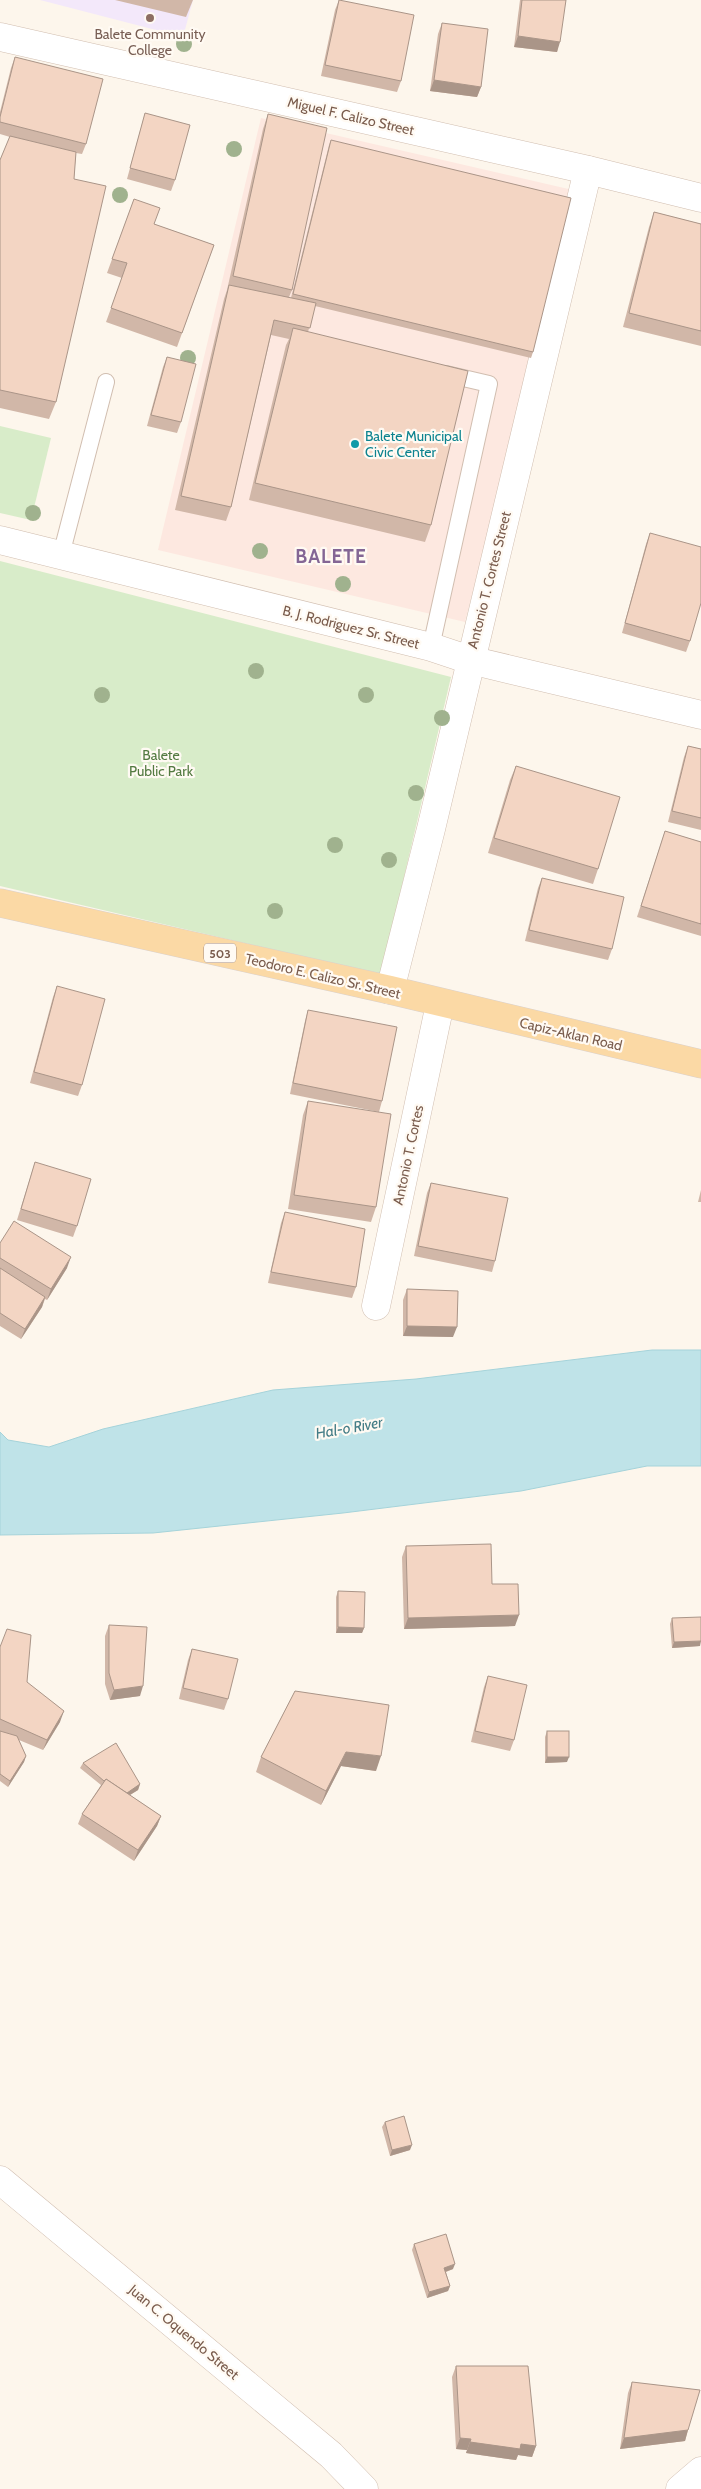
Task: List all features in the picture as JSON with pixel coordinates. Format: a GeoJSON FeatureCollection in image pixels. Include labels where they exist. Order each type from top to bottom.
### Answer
{"type":"FeatureCollection","features":[{"type":"Feature","properties":{"kind":"main road","name":"Teodoro E. Calizo Sr. Street"},"geometry":{"type":"LineString","coordinates":[[0,903],[390,990],[440,1004]]}},
{"type":"Feature","properties":{"kind":"main road","name":"Capiz-Aklan Road"},"geometry":{"type":"LineString","coordinates":[[440,1004],[701,1064]]}},
{"type":"Feature","properties":{"kind":"street","name":"Miguel F. Calizo Street"},"geometry":{"type":"LineString","coordinates":[[0,36],[588,170],[701,198]]}},
{"type":"Feature","properties":{"kind":"street","name":"Antonio T. Cortes Street"},"geometry":{"type":"LineString","coordinates":[[390,990],[431,829],[588,170]]}},
{"type":"Feature","properties":{"kind":"street","name":"B. J. Rodriguez Sr. Street"},"geometry":{"type":"LineString","coordinates":[[0,540],[431,646],[470,660],[701,715]]}},
{"type":"Feature","properties":{"kind":"street","name":"Antonio T. Cortes"},"geometry":{"type":"LineString","coordinates":[[376,1306],[440,1004]]}},
{"type":"Feature","properties":{"kind":"street","name":"Juan C. Oquendo Street"},"geometry":{"type":"LineString","coordinates":[[0,2180],[331,2455],[364,2489]]}},
{"type":"Feature","properties":{"kind":"street"},"geometry":{"type":"LineString","coordinates":[[680,2489],[701,2470]]}},
{"type":"Feature","properties":{"kind":"lane"},"geometry":{"type":"LineString","coordinates":[[431,646],[489,384],[432,370]]}},
{"type":"Feature","properties":{"kind":"lane"},"geometry":{"type":"LineString","coordinates":[[61,555],[106,382]]}},
{"type":"Feature","properties":{"kind":"shaded area","name":"Balete Community College"},"geometry":{"type":"Polygon","coordinates":[[[40,0],[193,0],[183,37],[40,0]]]}},
{"type":"Feature","properties":{"kind":"shaded area"},"geometry":{"type":"Polygon","coordinates":[[[261,118],[577,191],[465,622],[158,550],[261,118]]]}},
{"type":"Feature","properties":{"kind":"green space"},"geometry":{"type":"Polygon","coordinates":[[[0,426],[51,438],[31,520],[0,513],[0,426]]]}},
{"type":"Feature","properties":{"kind":"green space","name":"Balete Public Park"},"geometry":{"type":"Polygon","coordinates":[[[0,561],[451,677],[381,975],[0,886],[0,561]]]}},
{"type":"Feature","properties":{"kind":"water","name":"Hal-o River"},"geometry":{"type":"Polygon","coordinates":[[[652,1350],[701,1350],[701,1466],[647,1466],[521,1491],[343,1513],[153,1533],[0,1535],[0,1432],[8,1440],[49,1447],[103,1429],[273,1390],[416,1379],[652,1350]]]}},
{"type":"Feature","properties":{"kind":"building"},"geometry":{"type":"Polygon","coordinates":[[[339,0],[414,15],[401,81],[325,65],[339,0]]]}},
{"type":"Feature","properties":{"kind":"building"},"geometry":{"type":"Polygon","coordinates":[[[522,0],[566,0],[560,42],[518,36],[522,0]]]}},
{"type":"Feature","properties":{"kind":"building"},"geometry":{"type":"Polygon","coordinates":[[[442,23],[488,29],[481,87],[434,80],[442,23]]]}},
{"type":"Feature","properties":{"kind":"building"},"geometry":{"type":"Polygon","coordinates":[[[15,57],[103,79],[86,144],[0,122],[15,57]]]}},
{"type":"Feature","properties":{"kind":"building"},"geometry":{"type":"Polygon","coordinates":[[[145,113],[190,125],[175,180],[130,168],[145,113]]]}},
{"type":"Feature","properties":{"kind":"building"},"geometry":{"type":"Polygon","coordinates":[[[268,114],[327,128],[292,290],[233,276],[268,114]]]}},
{"type":"Feature","properties":{"kind":"building"},"geometry":{"type":"Polygon","coordinates":[[[10,136],[76,152],[74,179],[106,186],[56,402],[0,390],[0,160],[10,136]]]}},
{"type":"Feature","properties":{"kind":"building"},"geometry":{"type":"Polygon","coordinates":[[[331,140],[571,198],[533,352],[293,294],[331,140]]]}},
{"type":"Feature","properties":{"kind":"building"},"geometry":{"type":"Polygon","coordinates":[[[134,199],[160,208],[154,224],[214,245],[182,333],[111,308],[127,263],[112,259],[134,199]]]}},
{"type":"Feature","properties":{"kind":"building"},"geometry":{"type":"Polygon","coordinates":[[[654,212],[701,224],[701,331],[629,313],[654,212]]]}},
{"type":"Feature","properties":{"kind":"building"},"geometry":{"type":"Polygon","coordinates":[[[229,285],[316,303],[310,328],[274,320],[231,507],[181,496],[229,285]]]}},
{"type":"Feature","properties":{"kind":"building","name":"Balete Municipal Civic Center"},"geometry":{"type":"Polygon","coordinates":[[[293,328],[468,371],[431,525],[255,483],[293,328]]]}},
{"type":"Feature","properties":{"kind":"building"},"geometry":{"type":"Polygon","coordinates":[[[167,357],[196,364],[181,422],[151,415],[167,357]]]}},
{"type":"Feature","properties":{"kind":"building"},"geometry":{"type":"Polygon","coordinates":[[[650,533],[701,547],[701,603],[690,641],[625,623],[650,533]]]}},
{"type":"Feature","properties":{"kind":"building"},"geometry":{"type":"Polygon","coordinates":[[[688,746],[701,749],[701,818],[672,811],[688,746]]]}},
{"type":"Feature","properties":{"kind":"building"},"geometry":{"type":"Polygon","coordinates":[[[516,766],[620,797],[598,869],[494,838],[516,766]]]}},
{"type":"Feature","properties":{"kind":"building"},"geometry":{"type":"Polygon","coordinates":[[[665,831],[701,842],[701,924],[641,906],[665,831]]]}},
{"type":"Feature","properties":{"kind":"building"},"geometry":{"type":"Polygon","coordinates":[[[542,878],[624,897],[612,949],[529,930],[542,878]]]}},
{"type":"Feature","properties":{"kind":"building"},"geometry":{"type":"Polygon","coordinates":[[[57,986],[105,999],[82,1085],[34,1072],[57,986]]]}},
{"type":"Feature","properties":{"kind":"building"},"geometry":{"type":"Polygon","coordinates":[[[308,1010],[397,1027],[382,1101],[293,1083],[308,1010]]]}},
{"type":"Feature","properties":{"kind":"building"},"geometry":{"type":"Polygon","coordinates":[[[308,1101],[391,1114],[376,1207],[294,1195],[308,1101]]]}},
{"type":"Feature","properties":{"kind":"building"},"geometry":{"type":"Polygon","coordinates":[[[35,1162],[91,1179],[77,1226],[21,1209],[35,1162]]]}},
{"type":"Feature","properties":{"kind":"building"},"geometry":{"type":"Polygon","coordinates":[[[431,1183],[508,1198],[495,1261],[418,1246],[431,1183]]]}},
{"type":"Feature","properties":{"kind":"building"},"geometry":{"type":"Polygon","coordinates":[[[285,1212],[365,1229],[356,1287],[271,1272],[285,1212]]]}},
{"type":"Feature","properties":{"kind":"building"},"geometry":{"type":"Polygon","coordinates":[[[14,1221],[71,1257],[51,1289],[0,1258],[0,1243],[14,1221]]]}},
{"type":"Feature","properties":{"kind":"building"},"geometry":{"type":"Polygon","coordinates":[[[0,1268],[45,1297],[25,1329],[0,1313],[0,1268]]]}},
{"type":"Feature","properties":{"kind":"building"},"geometry":{"type":"Polygon","coordinates":[[[407,1289],[458,1291],[457,1327],[407,1326],[407,1289]]]}},
{"type":"Feature","properties":{"kind":"building"},"geometry":{"type":"Polygon","coordinates":[[[491,1544],[492,1584],[518,1584],[519,1615],[408,1618],[406,1546],[491,1544]]]}},
{"type":"Feature","properties":{"kind":"building"},"geometry":{"type":"Polygon","coordinates":[[[338,1591],[365,1592],[364,1628],[338,1627],[338,1591]]]}},
{"type":"Feature","properties":{"kind":"building"},"geometry":{"type":"Polygon","coordinates":[[[701,1617],[701,1641],[674,1642],[672,1618],[701,1617]]]}},
{"type":"Feature","properties":{"kind":"building"},"geometry":{"type":"Polygon","coordinates":[[[109,1625],[147,1627],[143,1686],[114,1690],[109,1673],[109,1625]]]}},
{"type":"Feature","properties":{"kind":"building"},"geometry":{"type":"Polygon","coordinates":[[[7,1629],[31,1635],[27,1682],[64,1711],[47,1740],[0,1719],[0,1647],[7,1629]]]}},
{"type":"Feature","properties":{"kind":"building"},"geometry":{"type":"Polygon","coordinates":[[[192,1649],[238,1659],[228,1699],[183,1688],[192,1649]]]}},
{"type":"Feature","properties":{"kind":"building"},"geometry":{"type":"Polygon","coordinates":[[[488,1676],[527,1685],[514,1740],[475,1731],[488,1676]]]}},
{"type":"Feature","properties":{"kind":"building"},"geometry":{"type":"Polygon","coordinates":[[[295,1691],[389,1705],[381,1756],[346,1752],[326,1791],[261,1757],[295,1691]]]}},
{"type":"Feature","properties":{"kind":"building"},"geometry":{"type":"Polygon","coordinates":[[[0,1731],[17,1736],[26,1756],[10,1781],[0,1774],[0,1731]]]}},
{"type":"Feature","properties":{"kind":"building"},"geometry":{"type":"Polygon","coordinates":[[[547,1731],[569,1731],[569,1757],[547,1757],[547,1731]]]}},
{"type":"Feature","properties":{"kind":"building"},"geometry":{"type":"Polygon","coordinates":[[[116,1743],[140,1784],[127,1793],[106,1779],[104,1781],[83,1763],[116,1743]]]}},
{"type":"Feature","properties":{"kind":"building"},"geometry":{"type":"Polygon","coordinates":[[[106,1779],[161,1816],[138,1850],[82,1814],[106,1779]]]}},
{"type":"Feature","properties":{"kind":"building"},"geometry":{"type":"Polygon","coordinates":[[[404,2116],[412,2145],[392,2150],[385,2122],[404,2116]]]}},
{"type":"Feature","properties":{"kind":"building"},"geometry":{"type":"Polygon","coordinates":[[[446,2234],[455,2264],[444,2268],[450,2286],[429,2292],[414,2244],[446,2234]]]}},
{"type":"Feature","properties":{"kind":"building"},"geometry":{"type":"Polygon","coordinates":[[[456,2366],[528,2366],[536,2446],[521,2444],[520,2449],[470,2442],[471,2439],[460,2438],[456,2366]]]}},
{"type":"Feature","properties":{"kind":"building"},"geometry":{"type":"Polygon","coordinates":[[[632,2382],[700,2390],[688,2430],[624,2438],[632,2382]]]}},
{"type":"Feature","properties":{"kind":"place","name":"Balete Community College"},"geometry":{"type":"Point","coordinates":[150,18]}},
{"type":"Feature","properties":{"kind":"place","name":"Balete Municipal Civic Center"},"geometry":{"type":"Point","coordinates":[355,444]}},
{"type":"Feature","properties":{"kind":"district","name":"BALETE"},"geometry":{"type":"Point","coordinates":[331,556]}}]}
